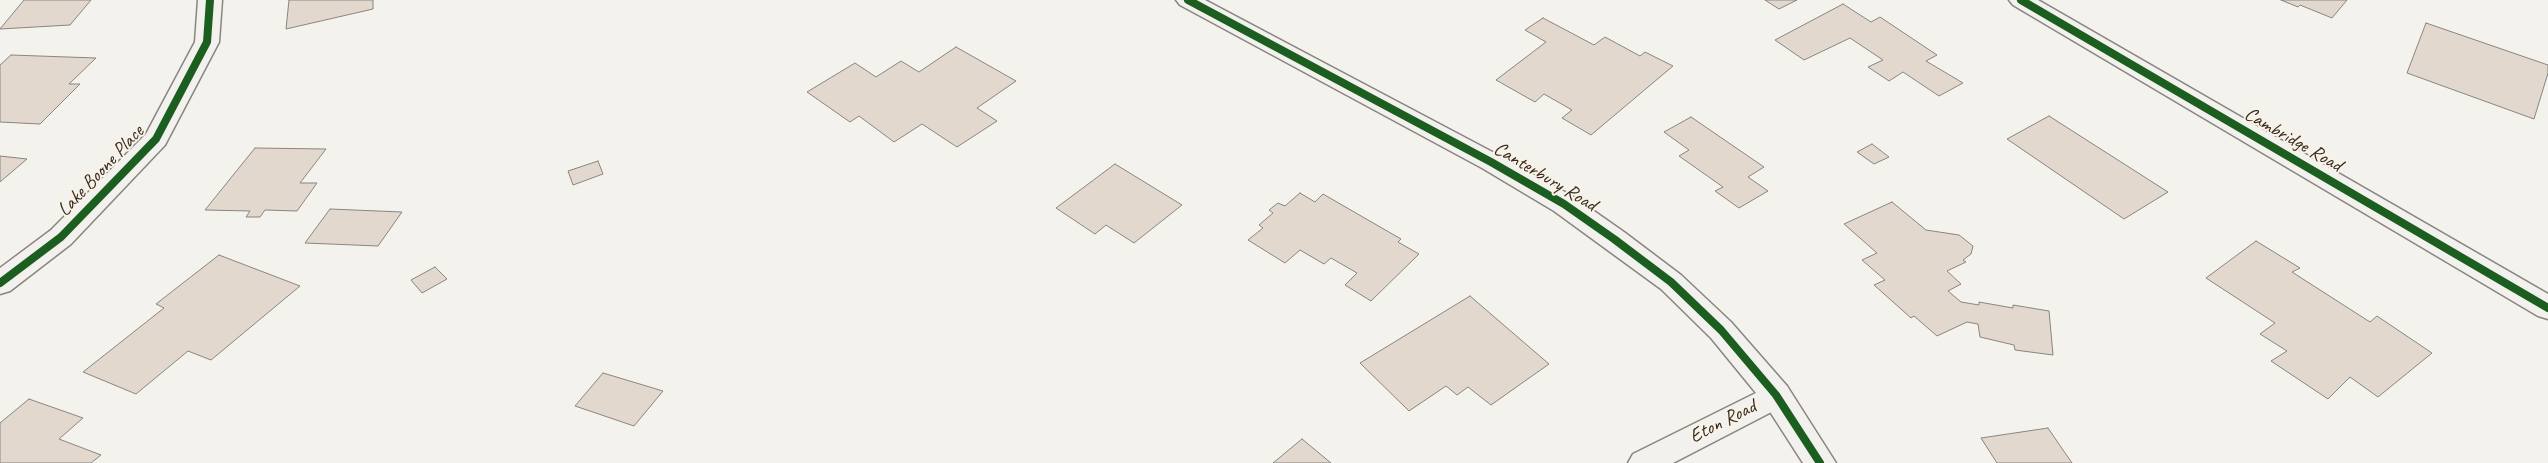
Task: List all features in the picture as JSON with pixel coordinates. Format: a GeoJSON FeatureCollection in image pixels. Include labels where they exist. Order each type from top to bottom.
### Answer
{"type":"FeatureCollection","features":[{"type":"Feature","properties":{"kind":"street","name":"Lake Boone Place"},"geometry":{"type":"LineString","coordinates":[[0,283],[61,237],[156,139],[207,42],[210,0]]}},
{"type":"Feature","properties":{"kind":"street","name":"Canterbury Road"},"geometry":{"type":"LineString","coordinates":[[1188,0],[1564,204],[1671,282],[1721,330],[1776,395],[1820,463]]}},
{"type":"Feature","properties":{"kind":"street","name":"Cambridge Road"},"geometry":{"type":"LineString","coordinates":[[2021,0],[2548,308]]}},
{"type":"Feature","properties":{"kind":"street","name":"Eton Road"},"geometry":{"type":"LineString","coordinates":[[1644,463],[1776,395]]}},
{"type":"Feature","properties":{"kind":"building"},"geometry":{"type":"Polygon","coordinates":[[[24,0],[91,0],[70,25],[0,29],[24,0]]]}},
{"type":"Feature","properties":{"kind":"building"},"geometry":{"type":"Polygon","coordinates":[[[289,0],[373,0],[373,9],[286,29],[289,0]]]}},
{"type":"Feature","properties":{"kind":"building"},"geometry":{"type":"Polygon","coordinates":[[[1765,0],[1797,0],[1779,9],[1765,0]]]}},
{"type":"Feature","properties":{"kind":"building"},"geometry":{"type":"Polygon","coordinates":[[[2281,0],[2347,0],[2332,18],[2300,5],[2298,7],[2281,0]]]}},
{"type":"Feature","properties":{"kind":"building"},"geometry":{"type":"Polygon","coordinates":[[[1843,4],[1871,22],[1880,17],[1937,55],[1926,61],[1963,83],[1939,96],[1903,72],[1889,81],[1868,67],[1883,60],[1850,38],[1804,60],[1775,40],[1843,4]]]}},
{"type":"Feature","properties":{"kind":"building"},"geometry":{"type":"Polygon","coordinates":[[[1543,18],[1594,45],[1605,37],[1640,56],[1645,52],[1673,66],[1591,135],[1562,118],[1572,110],[1544,94],[1535,102],[1496,80],[1546,42],[1525,30],[1543,18]]]}},
{"type":"Feature","properties":{"kind":"building"},"geometry":{"type":"Polygon","coordinates":[[[2426,23],[2548,65],[2548,73],[2534,119],[2407,73],[2426,23]]]}},
{"type":"Feature","properties":{"kind":"building"},"geometry":{"type":"Polygon","coordinates":[[[956,47],[1016,81],[977,108],[997,121],[957,147],[922,124],[894,142],[859,116],[850,122],[807,92],[855,63],[876,77],[901,61],[919,72],[956,47]]]}},
{"type":"Feature","properties":{"kind":"building"},"geometry":{"type":"Polygon","coordinates":[[[11,55],[96,58],[69,84],[80,84],[40,124],[0,122],[0,65],[11,55]]]}},
{"type":"Feature","properties":{"kind":"building"},"geometry":{"type":"Polygon","coordinates":[[[2049,116],[2168,192],[2124,219],[2007,139],[2049,116]]]}},
{"type":"Feature","properties":{"kind":"building"},"geometry":{"type":"Polygon","coordinates":[[[1691,117],[1764,167],[1748,177],[1768,191],[1739,208],[1715,191],[1723,187],[1679,156],[1689,150],[1664,132],[1691,117]]]}},
{"type":"Feature","properties":{"kind":"building"},"geometry":{"type":"Polygon","coordinates":[[[1872,144],[1889,157],[1874,164],[1857,152],[1872,144]]]}},
{"type":"Feature","properties":{"kind":"building"},"geometry":{"type":"Polygon","coordinates":[[[255,148],[326,149],[300,183],[317,183],[297,211],[265,210],[260,217],[246,217],[250,211],[205,210],[255,148]]]}},
{"type":"Feature","properties":{"kind":"building"},"geometry":{"type":"Polygon","coordinates":[[[0,156],[27,159],[0,182],[0,156]]]}},
{"type":"Feature","properties":{"kind":"building"},"geometry":{"type":"Polygon","coordinates":[[[598,161],[603,174],[573,185],[568,171],[598,161]]]}},
{"type":"Feature","properties":{"kind":"building"},"geometry":{"type":"Polygon","coordinates":[[[1115,164],[1182,205],[1134,243],[1106,225],[1095,234],[1056,208],[1115,164]]]}},
{"type":"Feature","properties":{"kind":"building"},"geometry":{"type":"Polygon","coordinates":[[[1300,193],[1315,202],[1323,194],[1401,239],[1398,242],[1419,254],[1371,301],[1345,285],[1357,273],[1331,258],[1324,264],[1300,250],[1285,263],[1248,240],[1263,228],[1259,225],[1273,213],[1269,210],[1278,203],[1285,206],[1300,193]]]}},
{"type":"Feature","properties":{"kind":"building"},"geometry":{"type":"Polygon","coordinates":[[[1892,202],[1926,230],[1959,235],[1973,246],[1971,254],[1963,260],[1966,262],[1947,271],[1961,284],[1948,291],[1961,302],[1979,305],[1979,302],[2013,308],[2013,305],[2049,311],[2053,355],[2015,350],[2014,345],[1980,337],[1978,324],[1967,322],[1937,336],[1914,316],[1911,318],[1874,285],[1885,280],[1862,260],[1877,253],[1844,224],[1892,202]]]}},
{"type":"Feature","properties":{"kind":"building"},"geometry":{"type":"Polygon","coordinates":[[[330,209],[402,212],[378,246],[305,243],[330,209]]]}},
{"type":"Feature","properties":{"kind":"building"},"geometry":{"type":"Polygon","coordinates":[[[2256,241],[2300,268],[2292,272],[2370,322],[2377,316],[2432,353],[2378,397],[2350,377],[2328,399],[2271,361],[2287,351],[2260,334],[2275,323],[2206,278],[2256,241]]]}},
{"type":"Feature","properties":{"kind":"building"},"geometry":{"type":"Polygon","coordinates":[[[219,255],[300,286],[211,360],[188,351],[136,394],[83,372],[164,308],[156,304],[219,255]]]}},
{"type":"Feature","properties":{"kind":"building"},"geometry":{"type":"Polygon","coordinates":[[[435,267],[447,279],[422,293],[411,280],[435,267]]]}},
{"type":"Feature","properties":{"kind":"building"},"geometry":{"type":"Polygon","coordinates":[[[1470,296],[1549,364],[1491,405],[1468,387],[1457,395],[1446,386],[1409,411],[1360,363],[1470,296]]]}},
{"type":"Feature","properties":{"kind":"building"},"geometry":{"type":"Polygon","coordinates":[[[603,373],[663,391],[634,426],[575,406],[603,373]]]}},
{"type":"Feature","properties":{"kind":"building"},"geometry":{"type":"Polygon","coordinates":[[[29,399],[83,418],[59,439],[101,455],[91,463],[0,463],[0,423],[29,399]]]}},
{"type":"Feature","properties":{"kind":"building"},"geometry":{"type":"Polygon","coordinates":[[[2048,428],[2072,463],[1997,463],[1981,438],[2048,428]]]}},
{"type":"Feature","properties":{"kind":"building"},"geometry":{"type":"Polygon","coordinates":[[[1302,439],[1331,463],[1273,463],[1302,439]]]}},
{"type":"Feature","properties":{"kind":"cycle path"},"geometry":{"type":"LineString","coordinates":[[0,283],[61,237],[156,139],[207,42],[210,0]]}},
{"type":"Feature","properties":{"kind":"cycle path"},"geometry":{"type":"LineString","coordinates":[[1188,0],[1491,162],[1564,204],[1614,239],[1671,282],[1721,330],[1776,395],[1820,463]]}},
{"type":"Feature","properties":{"kind":"cycle path"},"geometry":{"type":"LineString","coordinates":[[2021,0],[2548,308]]}}]}
